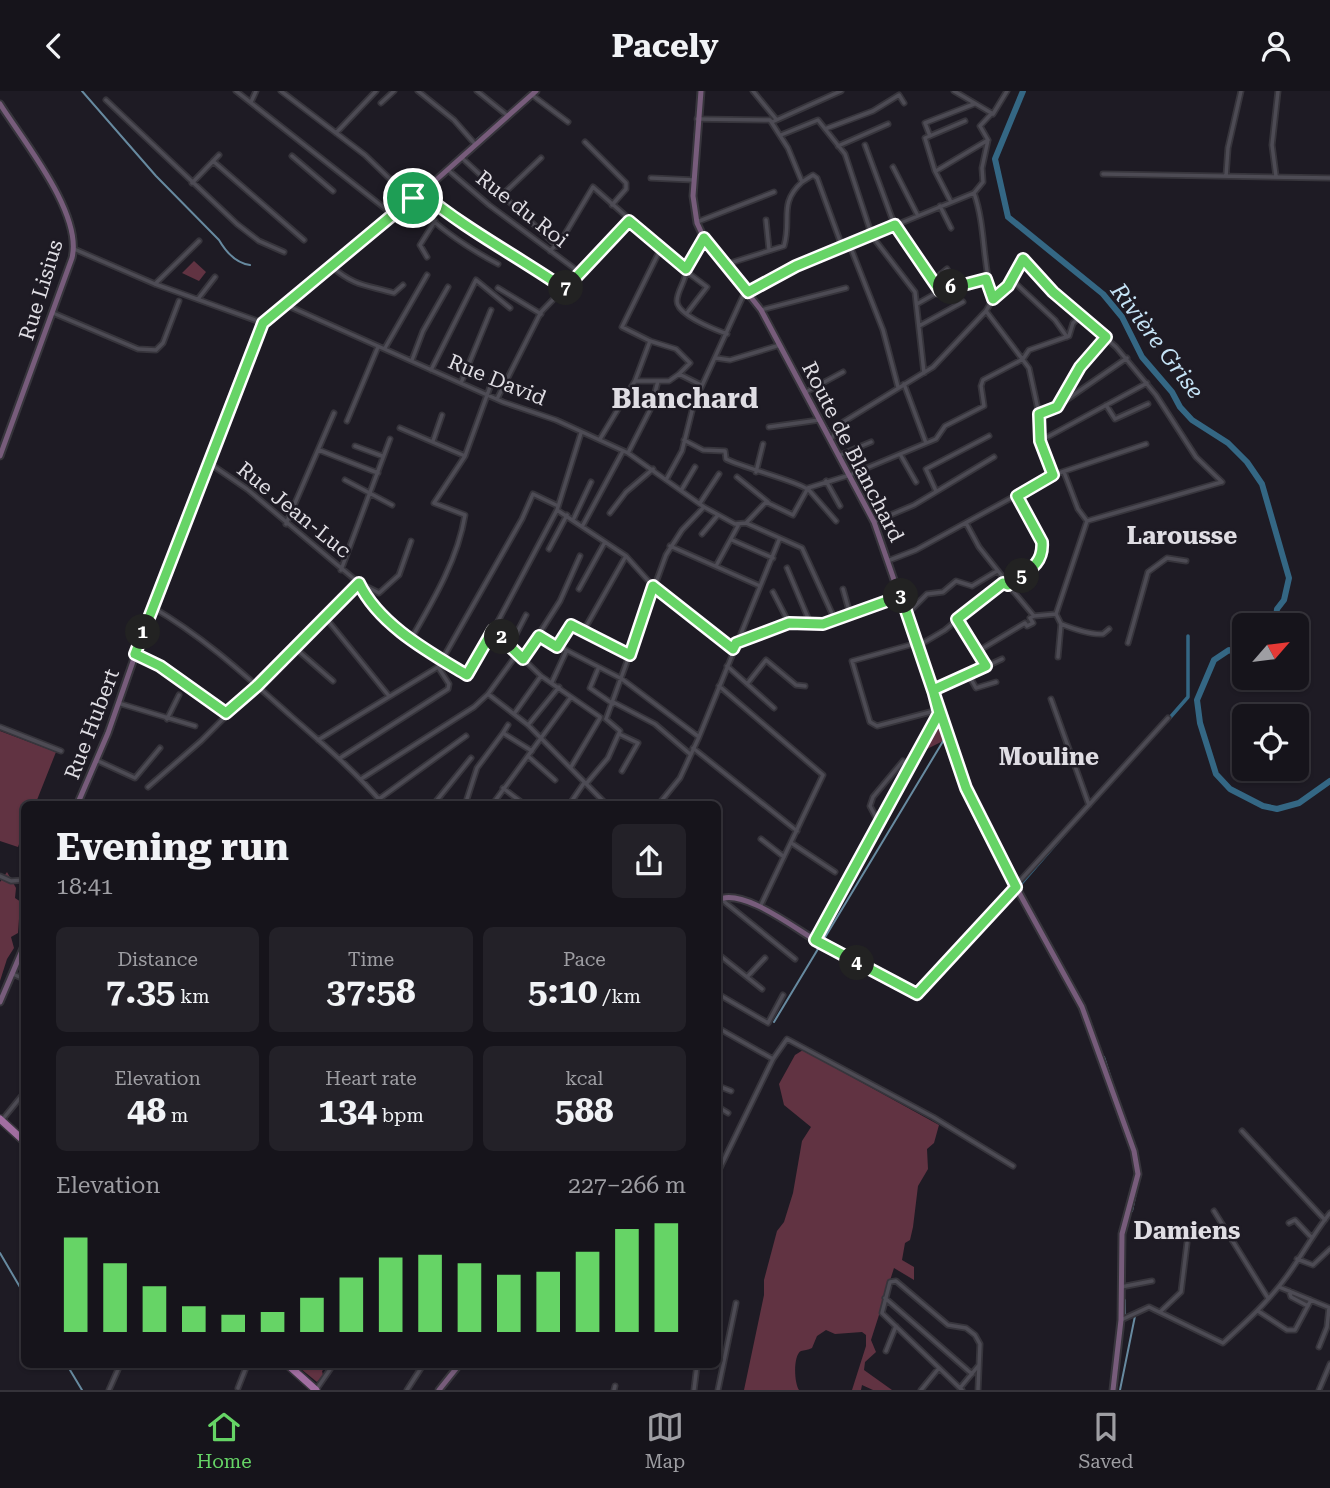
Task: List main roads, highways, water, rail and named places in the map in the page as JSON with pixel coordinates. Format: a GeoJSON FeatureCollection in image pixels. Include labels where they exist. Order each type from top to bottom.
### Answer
{"type":"FeatureCollection","features":[{"type":"Feature","properties":{"kind":"main road"},"geometry":{"type":"LineString","coordinates":[[1,1120],[21,1138]]}},
{"type":"Feature","properties":{"kind":"main road"},"geometry":{"type":"LineString","coordinates":[[291,1368],[316,1390]]}},
{"type":"Feature","properties":{"kind":"waterway"},"geometry":{"type":"LineString","coordinates":[[82,91],[228,253],[240,262],[250,265]]}},
{"type":"Feature","properties":{"kind":"waterway","name":"Rivière Grise"},"geometry":{"type":"LineString","coordinates":[[1023,91],[995,159],[1008,217],[1103,294],[1122,317],[1142,357],[1172,392],[1180,407],[1192,420],[1228,443],[1247,462],[1262,484],[1289,578],[1284,600],[1276,613]]}},
{"type":"Feature","properties":{"kind":"waterway"},"geometry":{"type":"LineString","coordinates":[[476,140],[502,118]]}},
{"type":"Feature","properties":{"kind":"waterway"},"geometry":{"type":"LineString","coordinates":[[694,143],[696,121]]}},
{"type":"Feature","properties":{"kind":"waterway"},"geometry":{"type":"LineString","coordinates":[[818,412],[831,434]]}},
{"type":"Feature","properties":{"kind":"waterway"},"geometry":{"type":"LineString","coordinates":[[1167,721],[1188,697],[1188,636]]}},
{"type":"Feature","properties":{"kind":"waterway","name":"Rivière Grise"},"geometry":{"type":"LineString","coordinates":[[1232,651],[1229,650],[1214,660],[1197,700],[1200,723],[1216,774],[1230,789],[1263,806],[1277,809],[1299,803],[1330,781]]}},
{"type":"Feature","properties":{"kind":"waterway"},"geometry":{"type":"LineString","coordinates":[[774,1022],[945,738]]}},
{"type":"Feature","properties":{"kind":"waterway"},"geometry":{"type":"LineString","coordinates":[[864,856],[886,822]]}},
{"type":"Feature","properties":{"kind":"waterway"},"geometry":{"type":"LineString","coordinates":[[1018,887],[1065,833]]}},
{"type":"Feature","properties":{"kind":"waterway"},"geometry":{"type":"LineString","coordinates":[[1104,1057],[1119,1103]]}},
{"type":"Feature","properties":{"kind":"waterway"},"geometry":{"type":"LineString","coordinates":[[1137,1154],[1140,1172]]}},
{"type":"Feature","properties":{"kind":"waterway"},"geometry":{"type":"LineString","coordinates":[[1132,1211],[1137,1188]]}},
{"type":"Feature","properties":{"kind":"waterway"},"geometry":{"type":"LineString","coordinates":[[1125,1231],[1128,1224]]}},
{"type":"Feature","properties":{"kind":"waterway"},"geometry":{"type":"LineString","coordinates":[[0,1253],[21,1289]]}},
{"type":"Feature","properties":{"kind":"waterway"},"geometry":{"type":"LineString","coordinates":[[1125,1300],[1125,1314]]}},
{"type":"Feature","properties":{"kind":"waterway"},"geometry":{"type":"LineString","coordinates":[[1120,1390],[1135,1316]]}},
{"type":"Feature","properties":{"kind":"waterway"},"geometry":{"type":"LineString","coordinates":[[69,1368],[82,1390]]}},
{"type":"Feature","properties":{"kind":"district","name":"Blanchard"},"geometry":{"type":"Point","coordinates":[685,398]}},
{"type":"Feature","properties":{"kind":"district","name":"Larousse"},"geometry":{"type":"Point","coordinates":[1182,536]}},
{"type":"Feature","properties":{"kind":"district","name":"Mouline"},"geometry":{"type":"Point","coordinates":[1049,757]}},
{"type":"Feature","properties":{"kind":"district","name":"Damiens"},"geometry":{"type":"Point","coordinates":[1187,1231]}}]}
